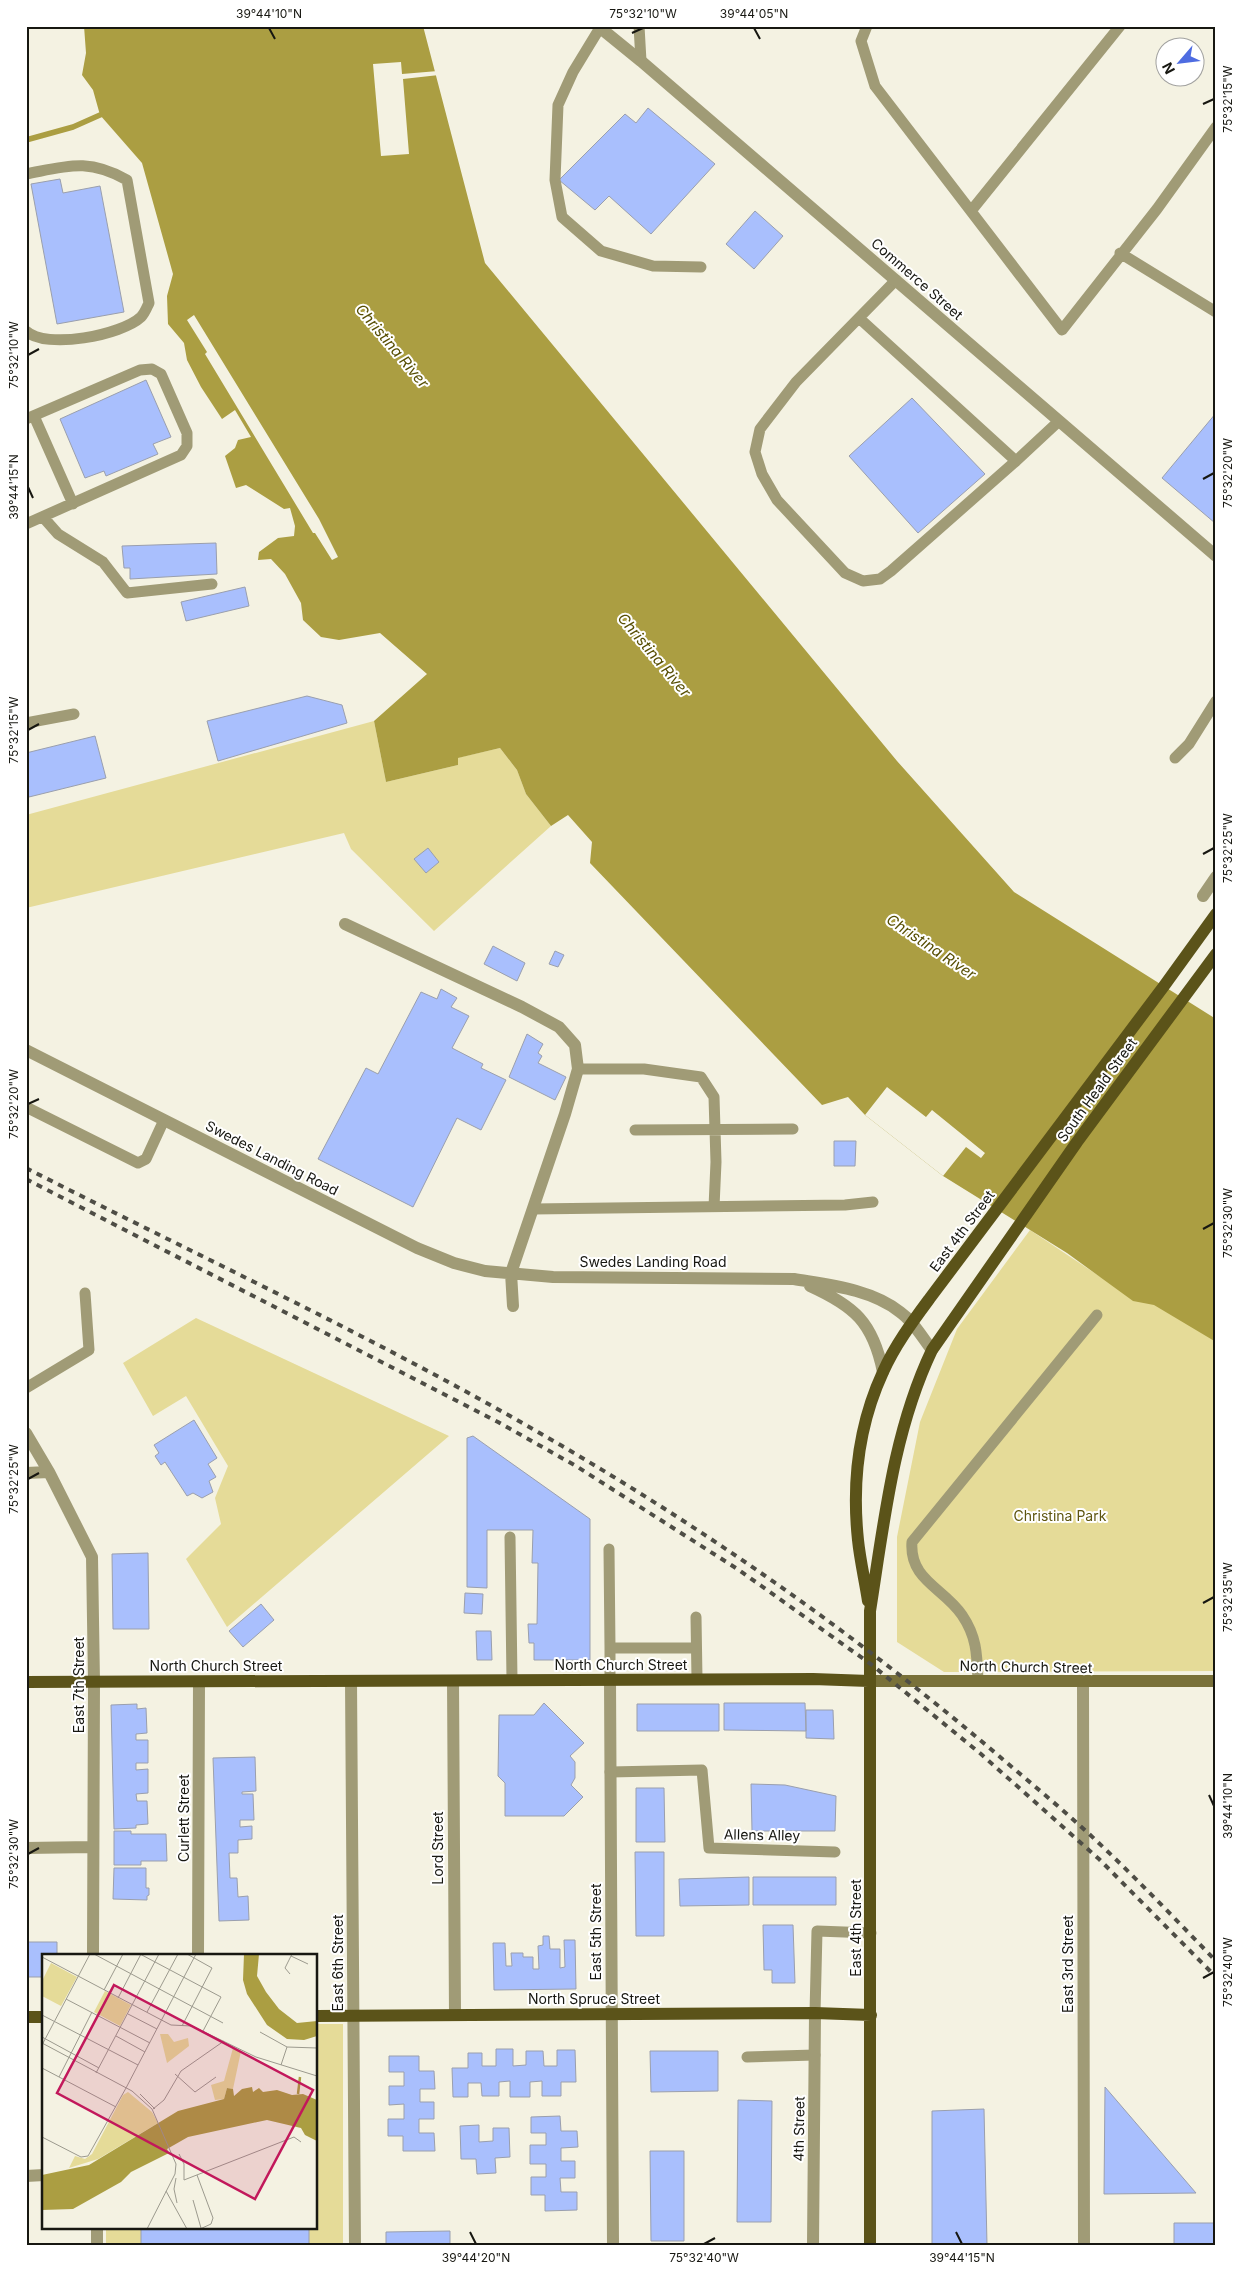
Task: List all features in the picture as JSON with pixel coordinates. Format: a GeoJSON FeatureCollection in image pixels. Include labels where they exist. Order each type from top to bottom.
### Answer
{"type":"FeatureCollection","features":[{"type":"Feature","properties":{"kind":"main road","name":"East 4th Street"},"geometry":{"type":"LineString","coordinates":[[870,1612],[858,1540],[858,1457],[864,1422],[883,1372],[897,1346],[930,1298],[1216,914]]}},
{"type":"Feature","properties":{"kind":"main road","name":"South Heald Street"},"geometry":{"type":"LineString","coordinates":[[1004,1244],[1216,954]]}},
{"type":"Feature","properties":{"kind":"main road","name":"East 4th Street"},"geometry":{"type":"LineString","coordinates":[[870,2245],[872,2015],[870,1612],[884,1518],[903,1428],[917,1382],[932,1350],[1004,1244]]}},
{"type":"Feature","properties":{"kind":"main road","name":"North Church Street"},"geometry":{"type":"LineString","coordinates":[[26,1682],[697,1679],[869,1681]]}},
{"type":"Feature","properties":{"kind":"main road","name":"North Spruce Street"},"geometry":{"type":"LineString","coordinates":[[318,2016],[815,2013],[872,2015]]}},
{"type":"Feature","properties":{"kind":"main road"},"geometry":{"type":"LineString","coordinates":[[26,2017],[42,2017]]}},
{"type":"Feature","properties":{"kind":"street","name":"Commerce Street"},"geometry":{"type":"LineString","coordinates":[[599,27],[641,61],[1216,556]]}},
{"type":"Feature","properties":{"kind":"street"},"geometry":{"type":"LineString","coordinates":[[1203,896],[1216,877]]}},
{"type":"Feature","properties":{"kind":"street"},"geometry":{"type":"LineString","coordinates":[[346,924],[560,1027],[575,1045],[578,1069],[511,1273],[513,1306]]}},
{"type":"Feature","properties":{"kind":"street","name":"Swedes Landing Road"},"geometry":{"type":"LineString","coordinates":[[26,1050],[417,1248],[454,1263],[485,1271],[553,1277],[794,1278],[848,1288],[900,1312],[912,1323],[932,1350]]}},
{"type":"Feature","properties":{"kind":"street","name":"Swedes Landing Road"},"geometry":{"type":"LineString","coordinates":[[794,1278],[850,1307],[869,1331],[880,1357],[883,1372]]}},
{"type":"Feature","properties":{"kind":"street","name":"East 7th Street"},"geometry":{"type":"LineString","coordinates":[[26,1433],[49,1472],[92,1557],[94,1682],[93,1954]]}},
{"type":"Feature","properties":{"kind":"street"},"geometry":{"type":"LineString","coordinates":[[26,1473],[49,1472]]}},
{"type":"Feature","properties":{"kind":"street","name":"East 5th Street"},"geometry":{"type":"LineString","coordinates":[[610,1680],[610,2014],[613,2245]]}},
{"type":"Feature","properties":{"kind":"street","name":"East 6th Street"},"geometry":{"type":"LineString","coordinates":[[351,1681],[355,2245]]}},
{"type":"Feature","properties":{"kind":"street","name":"Lord Street"},"geometry":{"type":"LineString","coordinates":[[453,1681],[455,2014]]}},
{"type":"Feature","properties":{"kind":"street","name":"North Church Street"},"geometry":{"type":"LineString","coordinates":[[869,1681],[1216,1681]]}},
{"type":"Feature","properties":{"kind":"street","name":"Curlett Street"},"geometry":{"type":"LineString","coordinates":[[198,1954],[199,1682]]}},
{"type":"Feature","properties":{"kind":"street","name":"East 3rd Street"},"geometry":{"type":"LineString","coordinates":[[1083,1682],[1084,2245]]}},
{"type":"Feature","properties":{"kind":"street"},"geometry":{"type":"LineString","coordinates":[[26,1848],[92,1847]]}},
{"type":"Feature","properties":{"kind":"street","name":"4th Street"},"geometry":{"type":"LineString","coordinates":[[813,2245],[815,2013]]}},
{"type":"Feature","properties":{"kind":"street"},"geometry":{"type":"LineString","coordinates":[[26,2176],[42,2175]]}},
{"type":"Feature","properties":{"kind":"street"},"geometry":{"type":"LineString","coordinates":[[96,2245],[97,2228]]}},
{"type":"Feature","properties":{"kind":"lane"},"geometry":{"type":"LineString","coordinates":[[639,26],[641,61]]}},
{"type":"Feature","properties":{"kind":"lane"},"geometry":{"type":"LineString","coordinates":[[867,26],[861,41],[875,86],[1062,330],[1120,253],[1157,209],[1216,127]]}},
{"type":"Feature","properties":{"kind":"lane"},"geometry":{"type":"LineString","coordinates":[[970,210],[1120,26]]}},
{"type":"Feature","properties":{"kind":"lane"},"geometry":{"type":"LineString","coordinates":[[599,27],[573,72],[558,105],[555,180],[562,217],[601,251],[653,266],[701,268]]}},
{"type":"Feature","properties":{"kind":"lane"},"geometry":{"type":"LineString","coordinates":[[26,174],[78,164],[108,170],[127,180],[149,303],[141,317],[97,336],[58,341],[30,335],[26,331]]}},
{"type":"Feature","properties":{"kind":"lane"},"geometry":{"type":"LineString","coordinates":[[1120,253],[1216,312]]}},
{"type":"Feature","properties":{"kind":"lane"},"geometry":{"type":"LineString","coordinates":[[896,280],[796,382],[760,429],[755,452],[762,474],[777,500],[845,573],[863,581],[880,579],[1016,461],[1059,421]]}},
{"type":"Feature","properties":{"kind":"lane"},"geometry":{"type":"LineString","coordinates":[[859,318],[1016,461]]}},
{"type":"Feature","properties":{"kind":"lane"},"geometry":{"type":"LineString","coordinates":[[26,524],[43,517],[72,504],[181,455],[187,446],[187,433],[160,374],[152,369],[140,370],[30,418],[72,504]]}},
{"type":"Feature","properties":{"kind":"lane"},"geometry":{"type":"LineString","coordinates":[[43,517],[58,534],[103,562],[127,593],[212,584]]}},
{"type":"Feature","properties":{"kind":"lane"},"geometry":{"type":"LineString","coordinates":[[1175,758],[1189,744],[1216,701]]}},
{"type":"Feature","properties":{"kind":"lane"},"geometry":{"type":"LineString","coordinates":[[26,723],[74,714]]}},
{"type":"Feature","properties":{"kind":"lane"},"geometry":{"type":"LineString","coordinates":[[578,1069],[644,1069],[701,1077],[714,1096],[714,1207]]}},
{"type":"Feature","properties":{"kind":"lane"},"geometry":{"type":"LineString","coordinates":[[30,1109],[138,1163],[146,1159],[164,1120]]}},
{"type":"Feature","properties":{"kind":"lane"},"geometry":{"type":"LineString","coordinates":[[635,1130],[793,1130]]}},
{"type":"Feature","properties":{"kind":"lane"},"geometry":{"type":"LineString","coordinates":[[533,1209],[845,1205],[873,1202]]}},
{"type":"Feature","properties":{"kind":"lane"},"geometry":{"type":"LineString","coordinates":[[26,1388],[89,1350],[85,1293]]}},
{"type":"Feature","properties":{"kind":"lane"},"geometry":{"type":"LineString","coordinates":[[978,1680],[977,1646],[969,1628],[961,1614],[918,1572],[913,1560],[912,1542],[1097,1315]]}},
{"type":"Feature","properties":{"kind":"lane"},"geometry":{"type":"LineString","coordinates":[[510,1537],[512,1680]]}},
{"type":"Feature","properties":{"kind":"lane"},"geometry":{"type":"LineString","coordinates":[[609,1549],[610,1680]]}},
{"type":"Feature","properties":{"kind":"lane"},"geometry":{"type":"LineString","coordinates":[[696,1617],[697,1679]]}},
{"type":"Feature","properties":{"kind":"lane"},"geometry":{"type":"LineString","coordinates":[[610,1648],[696,1648]]}},
{"type":"Feature","properties":{"kind":"lane","name":"Allens Alley"},"geometry":{"type":"LineString","coordinates":[[610,1772],[702,1770],[708,1848],[835,1852]]}},
{"type":"Feature","properties":{"kind":"lane"},"geometry":{"type":"LineString","coordinates":[[815,2013],[817,1931],[871,1933]]}},
{"type":"Feature","properties":{"kind":"lane"},"geometry":{"type":"LineString","coordinates":[[747,2057],[815,2055]]}},
{"type":"Feature","properties":{"kind":"green space"},"geometry":{"type":"Polygon","coordinates":[[[374,721],[386,782],[458,765],[457,758],[500,748],[517,770],[526,794],[551,826],[434,931],[351,849],[344,833],[26,908],[26,815],[374,721]]]}},
{"type":"Feature","properties":{"kind":"green space","name":"Christina Park"},"geometry":{"type":"Polygon","coordinates":[[[1030,1230],[1099,1276],[1216,1328],[1216,1671],[944,1672],[897,1642],[897,1537],[920,1422],[957,1329],[1030,1230]]]}},
{"type":"Feature","properties":{"kind":"green space"},"geometry":{"type":"Polygon","coordinates":[[[196,1318],[449,1436],[227,1627],[186,1559],[221,1524],[215,1498],[228,1466],[186,1396],[153,1416],[123,1363],[196,1318]]]}},
{"type":"Feature","properties":{"kind":"green space"},"geometry":{"type":"Polygon","coordinates":[[[318,2024],[343,2024],[343,2245],[106,2245],[106,2228],[318,2228],[318,2024]]]}},
{"type":"Feature","properties":{"kind":"water","name":"Christina River"},"geometry":{"type":"Polygon","coordinates":[[[84,26],[423,26],[485,263],[897,761],[1014,892],[1216,1019],[1216,1342],[1154,1305],[1133,1301],[1067,1253],[943,1176],[865,1115],[848,1097],[822,1105],[590,863],[592,842],[568,815],[551,826],[526,794],[517,770],[500,748],[458,758],[458,765],[386,782],[374,721],[427,674],[380,633],[339,640],[321,637],[303,620],[301,603],[285,574],[271,559],[258,560],[259,552],[278,538],[294,536],[295,526],[290,508],[284,509],[246,485],[236,488],[225,456],[235,448],[238,440],[251,437],[235,410],[222,419],[201,387],[187,360],[184,343],[168,324],[167,296],[173,274],[142,163],[100,115],[93,90],[82,75],[86,53],[84,26]]]}},
{"type":"Feature","properties":{"kind":"pier"},"geometry":{"type":"Polygon","coordinates":[[[401,62],[402,74],[438,71],[439,75],[403,79],[409,154],[381,156],[373,64],[401,62]]]}},
{"type":"Feature","properties":{"kind":"pier"},"geometry":{"type":"Polygon","coordinates":[[[194,315],[319,519],[338,557],[332,560],[315,533],[313,533],[205,354],[207,352],[187,320],[194,315]]]}},
{"type":"Feature","properties":{"kind":"pier"},"geometry":{"type":"Polygon","coordinates":[[[887,1087],[926,1117],[932,1110],[985,1153],[981,1158],[966,1147],[943,1176],[865,1115],[887,1087]]]}},
{"type":"Feature","properties":{"kind":"building"},"geometry":{"type":"Polygon","coordinates":[[[648,108],[715,164],[651,234],[609,196],[595,210],[559,180],[625,114],[636,123],[648,108]]]}},
{"type":"Feature","properties":{"kind":"building"},"geometry":{"type":"Polygon","coordinates":[[[60,179],[63,193],[100,186],[124,312],[57,324],[31,184],[60,179]]]}},
{"type":"Feature","properties":{"kind":"building"},"geometry":{"type":"Polygon","coordinates":[[[755,211],[783,236],[754,269],[726,244],[755,211]]]}},
{"type":"Feature","properties":{"kind":"building"},"geometry":{"type":"Polygon","coordinates":[[[146,380],[171,437],[153,444],[158,454],[106,476],[104,471],[85,478],[60,419],[146,380]]]}},
{"type":"Feature","properties":{"kind":"building"},"geometry":{"type":"Polygon","coordinates":[[[912,398],[985,474],[918,533],[849,456],[912,398]]]}},
{"type":"Feature","properties":{"kind":"building"},"geometry":{"type":"Polygon","coordinates":[[[1216,413],[1216,522],[1215,523],[1162,478],[1216,413]]]}},
{"type":"Feature","properties":{"kind":"building"},"geometry":{"type":"Polygon","coordinates":[[[216,543],[217,574],[130,579],[130,568],[124,568],[122,546],[216,543]]]}},
{"type":"Feature","properties":{"kind":"building"},"geometry":{"type":"Polygon","coordinates":[[[245,587],[249,606],[186,621],[181,602],[245,587]]]}},
{"type":"Feature","properties":{"kind":"building"},"geometry":{"type":"Polygon","coordinates":[[[307,696],[342,705],[347,723],[218,761],[207,721],[307,696]]]}},
{"type":"Feature","properties":{"kind":"building"},"geometry":{"type":"Polygon","coordinates":[[[95,736],[106,778],[29,797],[26,787],[26,753],[95,736]]]}},
{"type":"Feature","properties":{"kind":"building"},"geometry":{"type":"Polygon","coordinates":[[[428,848],[439,862],[426,873],[414,859],[428,848]]]}},
{"type":"Feature","properties":{"kind":"building"},"geometry":{"type":"Polygon","coordinates":[[[493,946],[525,963],[517,981],[484,964],[493,946]]]}},
{"type":"Feature","properties":{"kind":"building"},"geometry":{"type":"Polygon","coordinates":[[[555,951],[564,955],[558,967],[549,964],[555,951]]]}},
{"type":"Feature","properties":{"kind":"building"},"geometry":{"type":"Polygon","coordinates":[[[441,989],[457,998],[451,1007],[469,1016],[452,1048],[483,1064],[481,1068],[506,1080],[481,1130],[457,1118],[413,1207],[318,1159],[366,1068],[378,1074],[421,992],[437,999],[441,989]]]}},
{"type":"Feature","properties":{"kind":"building"},"geometry":{"type":"Polygon","coordinates":[[[527,1034],[543,1044],[538,1053],[542,1056],[538,1063],[566,1077],[555,1100],[509,1077],[527,1034]]]}},
{"type":"Feature","properties":{"kind":"building"},"geometry":{"type":"Polygon","coordinates":[[[834,1141],[856,1141],[855,1166],[834,1166],[834,1141]]]}},
{"type":"Feature","properties":{"kind":"building"},"geometry":{"type":"Polygon","coordinates":[[[194,1420],[217,1458],[208,1464],[216,1477],[209,1481],[213,1492],[202,1498],[193,1493],[187,1496],[165,1462],[161,1465],[155,1456],[159,1453],[154,1445],[194,1420]]]}},
{"type":"Feature","properties":{"kind":"building"},"geometry":{"type":"Polygon","coordinates":[[[473,1436],[590,1519],[590,1660],[534,1660],[534,1643],[529,1643],[528,1624],[537,1624],[538,1563],[532,1563],[533,1530],[487,1530],[487,1588],[467,1587],[467,1438],[473,1436]]]}},
{"type":"Feature","properties":{"kind":"building"},"geometry":{"type":"Polygon","coordinates":[[[148,1553],[149,1629],[113,1629],[112,1554],[148,1553]]]}},
{"type":"Feature","properties":{"kind":"building"},"geometry":{"type":"Polygon","coordinates":[[[465,1593],[483,1594],[482,1614],[464,1613],[465,1593]]]}},
{"type":"Feature","properties":{"kind":"building"},"geometry":{"type":"Polygon","coordinates":[[[261,1604],[274,1620],[243,1647],[229,1631],[261,1604]]]}},
{"type":"Feature","properties":{"kind":"building"},"geometry":{"type":"Polygon","coordinates":[[[476,1631],[491,1631],[492,1660],[477,1660],[476,1631]]]}},
{"type":"Feature","properties":{"kind":"building"},"geometry":{"type":"Polygon","coordinates":[[[544,1703],[584,1743],[570,1756],[575,1762],[575,1778],[571,1785],[583,1797],[564,1816],[505,1816],[505,1783],[498,1776],[499,1715],[534,1715],[544,1703]]]}},
{"type":"Feature","properties":{"kind":"building"},"geometry":{"type":"Polygon","coordinates":[[[724,1703],[805,1703],[806,1731],[724,1730],[724,1703]]]}},
{"type":"Feature","properties":{"kind":"building"},"geometry":{"type":"Polygon","coordinates":[[[137,1704],[137,1709],[146,1708],[147,1733],[136,1734],[136,1740],[148,1740],[148,1763],[136,1763],[136,1770],[148,1769],[148,1793],[136,1794],[137,1801],[147,1801],[148,1824],[136,1825],[136,1828],[114,1829],[111,1705],[137,1704]]]}},
{"type":"Feature","properties":{"kind":"building"},"geometry":{"type":"Polygon","coordinates":[[[637,1704],[719,1704],[719,1731],[637,1731],[637,1704]]]}},
{"type":"Feature","properties":{"kind":"building"},"geometry":{"type":"Polygon","coordinates":[[[806,1710],[833,1710],[834,1739],[806,1738],[806,1710]]]}},
{"type":"Feature","properties":{"kind":"building"},"geometry":{"type":"Polygon","coordinates":[[[255,1757],[256,1791],[242,1792],[242,1794],[253,1794],[254,1820],[240,1820],[240,1827],[252,1826],[252,1839],[238,1840],[238,1853],[229,1853],[230,1878],[237,1878],[238,1897],[248,1896],[249,1920],[219,1921],[213,1758],[255,1757]]]}},
{"type":"Feature","properties":{"kind":"building"},"geometry":{"type":"Polygon","coordinates":[[[751,1784],[785,1785],[836,1796],[835,1831],[752,1831],[751,1784]]]}},
{"type":"Feature","properties":{"kind":"building"},"geometry":{"type":"Polygon","coordinates":[[[636,1788],[664,1788],[665,1842],[636,1842],[636,1788]]]}},
{"type":"Feature","properties":{"kind":"building"},"geometry":{"type":"Polygon","coordinates":[[[114,1831],[131,1831],[131,1834],[166,1834],[167,1861],[141,1861],[141,1865],[114,1865],[114,1831]]]}},
{"type":"Feature","properties":{"kind":"building"},"geometry":{"type":"Polygon","coordinates":[[[635,1852],[664,1852],[664,1936],[636,1936],[635,1852]]]}},
{"type":"Feature","properties":{"kind":"building"},"geometry":{"type":"Polygon","coordinates":[[[114,1868],[146,1868],[146,1888],[149,1888],[147,1900],[113,1899],[114,1868]]]}},
{"type":"Feature","properties":{"kind":"building"},"geometry":{"type":"Polygon","coordinates":[[[749,1877],[749,1905],[680,1906],[679,1879],[749,1877]]]}},
{"type":"Feature","properties":{"kind":"building"},"geometry":{"type":"Polygon","coordinates":[[[753,1877],[836,1877],[836,1905],[753,1905],[753,1877]]]}},
{"type":"Feature","properties":{"kind":"building"},"geometry":{"type":"Polygon","coordinates":[[[763,1925],[793,1925],[795,1983],[772,1983],[772,1970],[764,1970],[763,1925]]]}},
{"type":"Feature","properties":{"kind":"building"},"geometry":{"type":"Polygon","coordinates":[[[543,1936],[549,1936],[550,1949],[560,1949],[560,1968],[565,1967],[564,1940],[575,1940],[576,1989],[494,1990],[493,1943],[505,1943],[506,1966],[512,1966],[511,1953],[523,1953],[523,1957],[533,1957],[533,1969],[539,1969],[538,1946],[543,1945],[543,1936]]]}},
{"type":"Feature","properties":{"kind":"building"},"geometry":{"type":"Polygon","coordinates":[[[26,1942],[57,1942],[57,1954],[42,1954],[42,1977],[26,1977],[26,1942]]]}},
{"type":"Feature","properties":{"kind":"building"},"geometry":{"type":"Polygon","coordinates":[[[496,2049],[513,2049],[513,2066],[526,2065],[526,2051],[543,2051],[544,2066],[557,2066],[557,2050],[575,2050],[576,2082],[561,2082],[561,2096],[542,2096],[542,2081],[530,2082],[530,2097],[510,2097],[510,2081],[499,2082],[499,2096],[482,2096],[481,2083],[468,2083],[468,2097],[453,2097],[452,2068],[468,2068],[468,2053],[482,2053],[482,2066],[496,2066],[496,2049]]]}},
{"type":"Feature","properties":{"kind":"building"},"geometry":{"type":"Polygon","coordinates":[[[650,2051],[718,2051],[718,2091],[651,2092],[650,2051]]]}},
{"type":"Feature","properties":{"kind":"building"},"geometry":{"type":"Polygon","coordinates":[[[389,2056],[419,2056],[419,2071],[434,2071],[435,2089],[420,2089],[420,2102],[434,2102],[434,2119],[419,2119],[419,2133],[434,2133],[435,2151],[403,2151],[403,2136],[388,2136],[388,2119],[404,2119],[404,2104],[389,2105],[389,2086],[404,2086],[404,2072],[389,2072],[389,2056]]]}},
{"type":"Feature","properties":{"kind":"building"},"geometry":{"type":"Polygon","coordinates":[[[1105,2087],[1196,2193],[1104,2194],[1105,2087]]]}},
{"type":"Feature","properties":{"kind":"building"},"geometry":{"type":"Polygon","coordinates":[[[738,2100],[772,2101],[771,2222],[737,2222],[738,2100]]]}},
{"type":"Feature","properties":{"kind":"building"},"geometry":{"type":"Polygon","coordinates":[[[984,2109],[987,2245],[932,2245],[932,2111],[984,2109]]]}},
{"type":"Feature","properties":{"kind":"building"},"geometry":{"type":"Polygon","coordinates":[[[560,2116],[561,2131],[577,2131],[578,2147],[561,2148],[561,2161],[575,2161],[575,2178],[560,2178],[561,2192],[577,2192],[577,2210],[545,2211],[545,2195],[531,2195],[531,2177],[546,2177],[546,2164],[530,2164],[530,2145],[546,2145],[546,2133],[531,2133],[531,2117],[560,2116]]]}},
{"type":"Feature","properties":{"kind":"building"},"geometry":{"type":"Polygon","coordinates":[[[479,2125],[479,2142],[493,2141],[493,2128],[509,2128],[510,2157],[495,2158],[496,2173],[477,2174],[476,2159],[461,2159],[460,2126],[479,2125]]]}},
{"type":"Feature","properties":{"kind":"building"},"geometry":{"type":"Polygon","coordinates":[[[650,2151],[684,2151],[684,2241],[651,2241],[650,2151]]]}},
{"type":"Feature","properties":{"kind":"building"},"geometry":{"type":"Polygon","coordinates":[[[1174,2223],[1216,2223],[1216,2245],[1174,2245],[1174,2223]]]}},
{"type":"Feature","properties":{"kind":"building"},"geometry":{"type":"Polygon","coordinates":[[[141,2228],[309,2228],[309,2245],[141,2245],[141,2228]]]}},
{"type":"Feature","properties":{"kind":"building"},"geometry":{"type":"Polygon","coordinates":[[[450,2231],[450,2245],[386,2245],[386,2232],[450,2231]]]}},
{"type":"Feature","properties":{"kind":"waterway"},"geometry":{"type":"LineString","coordinates":[[26,140],[73,127],[100,115]]}},
{"type":"Feature","properties":{"kind":"railway"},"geometry":{"type":"LineString","coordinates":[[26,1168],[447,1381],[584,1459],[694,1528],[854,1640],[956,1720],[1092,1837],[1216,1961]]}},
{"type":"Feature","properties":{"kind":"railway"},"geometry":{"type":"LineString","coordinates":[[26,1179],[498,1422],[576,1466],[739,1570],[872,1665],[981,1754],[1099,1859],[1216,1977]]}}]}
